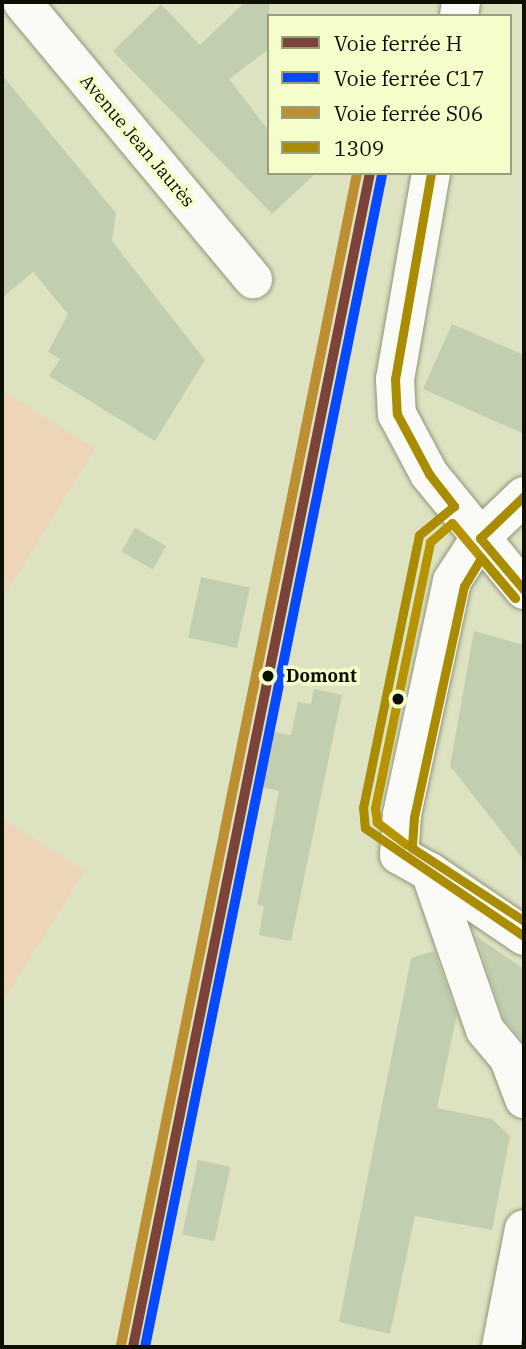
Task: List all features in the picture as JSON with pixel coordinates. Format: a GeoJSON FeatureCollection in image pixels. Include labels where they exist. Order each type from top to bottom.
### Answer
{"type":"FeatureCollection","features":[{"type":"Feature","properties":{"kind":"street","name":"Avenue Jean Jaurès"},"geometry":{"type":"LineString","coordinates":[[22,2],[253,279]]}},
{"type":"Feature","properties":{"kind":"street"},"geometry":{"type":"LineString","coordinates":[[431,175],[395,379],[397,414],[421,460],[480,538],[524,590]]}},
{"type":"Feature","properties":{"kind":"street"},"geometry":{"type":"LineString","coordinates":[[524,496],[480,538],[452,580],[401,815],[415,863],[485,1030],[517,1064],[524,1099]]}},
{"type":"Feature","properties":{"kind":"street"},"geometry":{"type":"LineString","coordinates":[[415,863],[524,936]]}},
{"type":"Feature","properties":{"kind":"street"},"geometry":{"type":"LineString","coordinates":[[501,1347],[520,1280],[524,1229]]}},
{"type":"Feature","properties":{"kind":"shaded area"},"geometry":{"type":"Polygon","coordinates":[[[2,390],[95,449],[2,600],[2,390]]]}},
{"type":"Feature","properties":{"kind":"shaded area"},"geometry":{"type":"Polygon","coordinates":[[[2,818],[85,871],[2,1003],[2,818]]]}},
{"type":"Feature","properties":{"kind":"building"},"geometry":{"type":"Polygon","coordinates":[[[245,2],[269,2],[267,50],[229,79],[267,128],[267,175],[314,175],[272,214],[113,51],[161,4],[200,45],[245,2]]]}},
{"type":"Feature","properties":{"kind":"building"},"geometry":{"type":"Polygon","coordinates":[[[2,75],[116,213],[112,241],[205,360],[155,441],[49,376],[60,359],[48,352],[68,314],[33,272],[2,298],[2,75]]]}},
{"type":"Feature","properties":{"kind":"building"},"geometry":{"type":"Polygon","coordinates":[[[452,324],[524,355],[524,434],[423,389],[452,324]]]}},
{"type":"Feature","properties":{"kind":"building"},"geometry":{"type":"Polygon","coordinates":[[[135,528],[166,546],[153,569],[122,551],[135,528]]]}},
{"type":"Feature","properties":{"kind":"building"},"geometry":{"type":"Polygon","coordinates":[[[201,577],[250,587],[237,648],[188,638],[201,577]]]}},
{"type":"Feature","properties":{"kind":"building"},"geometry":{"type":"Polygon","coordinates":[[[474,631],[524,645],[524,860],[450,766],[474,631]]]}},
{"type":"Feature","properties":{"kind":"building","name":"Domont"},"geometry":{"type":"Polygon","coordinates":[[[314,689],[342,695],[291,941],[259,935],[264,906],[257,905],[279,791],[262,787],[273,732],[291,735],[298,702],[311,704],[314,689]]]}},
{"type":"Feature","properties":{"kind":"building"},"geometry":{"type":"Polygon","coordinates":[[[476,936],[524,969],[524,1042],[504,1019],[476,936]]]}},
{"type":"Feature","properties":{"kind":"building"},"geometry":{"type":"Polygon","coordinates":[[[434,951],[457,1015],[437,1108],[492,1119],[510,1136],[492,1230],[415,1216],[390,1334],[339,1322],[411,958],[434,951]]]}},
{"type":"Feature","properties":{"kind":"building"},"geometry":{"type":"Polygon","coordinates":[[[198,1160],[230,1167],[214,1241],[182,1234],[198,1160]]]}},
{"type":"Feature","properties":{"kind":"rail line","name":"S06"},"geometry":{"type":"LineString","coordinates":[[121,1345],[357,175]]}},
{"type":"Feature","properties":{"kind":"rail line","name":"H"},"geometry":{"type":"LineString","coordinates":[[133,1347],[370,175]]}},
{"type":"Feature","properties":{"kind":"rail line","name":"C17"},"geometry":{"type":"LineString","coordinates":[[145,1347],[382,175]]}},
{"type":"Feature","properties":{"kind":"transit line","name":"1309"},"geometry":{"type":"LineString","coordinates":[[431,175],[395,379],[397,414],[429,474],[454,506],[419,535],[363,807],[365,828],[524,936]]}},
{"type":"Feature","properties":{"kind":"transit line","name":"1309"},"geometry":{"type":"LineString","coordinates":[[524,496],[480,538],[524,590]]}},
{"type":"Feature","properties":{"kind":"transit line"},"geometry":{"type":"LineString","coordinates":[[407,845],[377,822],[375,808],[430,542],[452,523],[515,598]]}},
{"type":"Feature","properties":{"kind":"transit line"},"geometry":{"type":"LineString","coordinates":[[515,598],[481,558],[464,586],[414,817],[412,848],[524,921]]}},
{"type":"Feature","properties":{"kind":"place","name":"Domont"},"geometry":{"type":"Point","coordinates":[268,676]}}]}
